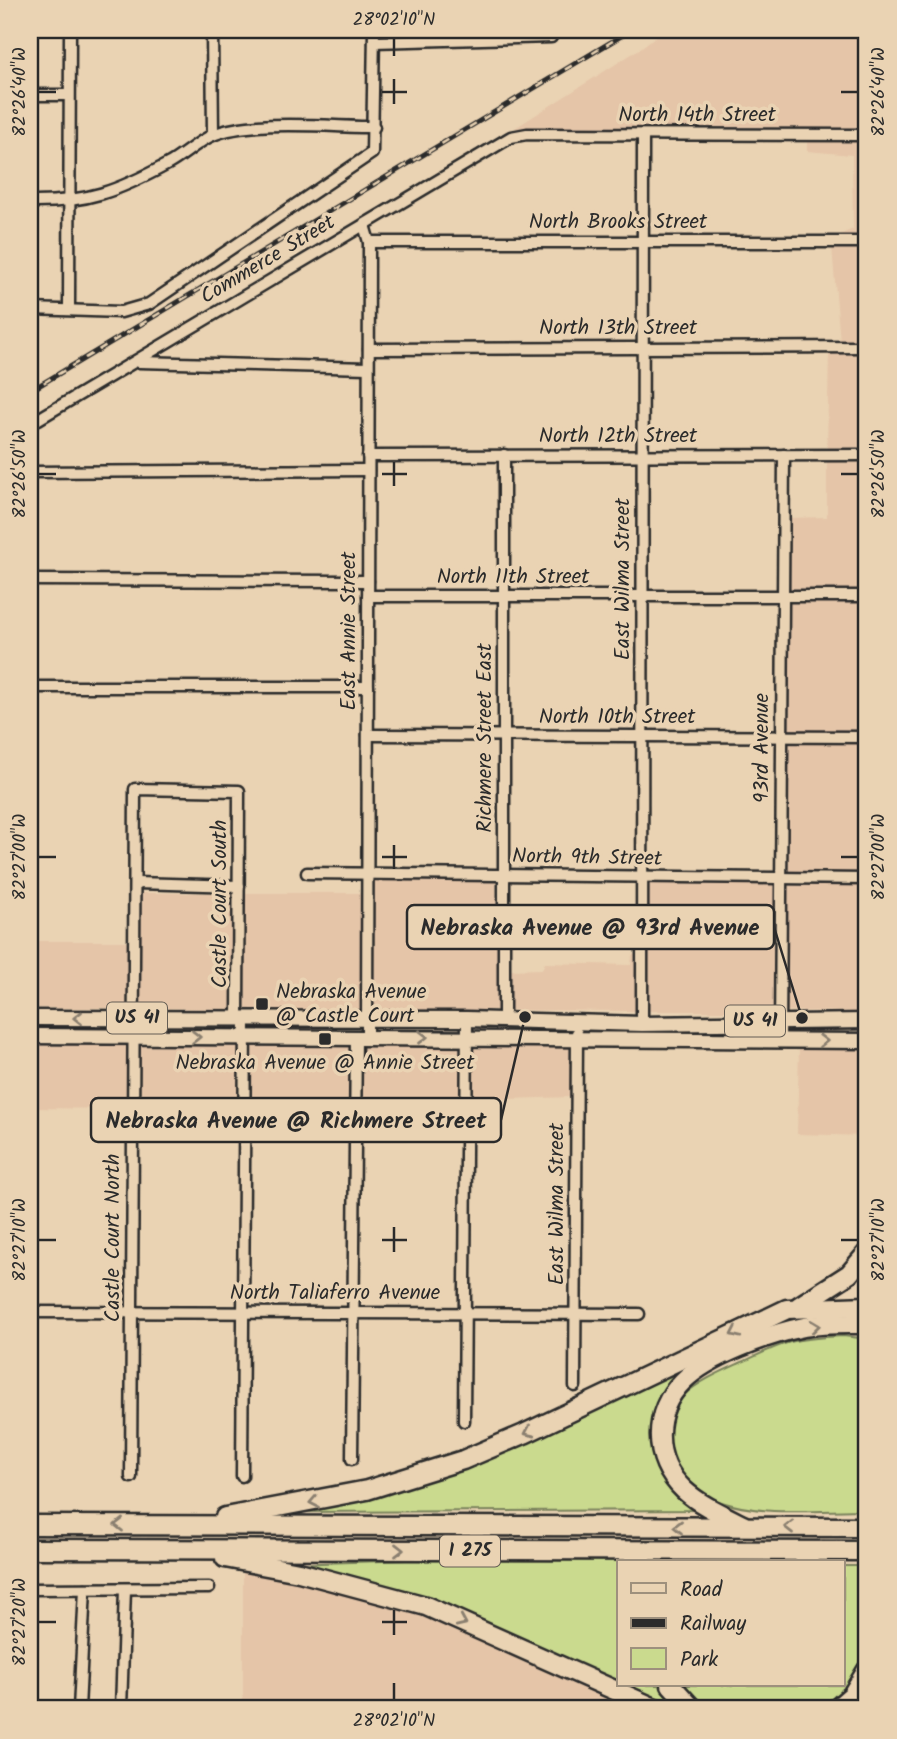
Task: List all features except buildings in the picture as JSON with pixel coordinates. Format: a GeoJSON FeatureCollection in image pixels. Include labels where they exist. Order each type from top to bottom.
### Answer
{"type":"FeatureCollection","features":[{"type":"Feature","properties":{"kind":"highway"},"geometry":{"type":"LineString","coordinates":[[187,1525],[344,1496],[453,1464],[524,1434],[797,1307],[849,1275],[867,1253]]}},
{"type":"Feature","properties":{"kind":"highway"},"geometry":{"type":"LineString","coordinates":[[797,1307],[867,1306]]}},
{"type":"Feature","properties":{"kind":"highway"},"geometry":{"type":"LineString","coordinates":[[746,1527],[691,1496],[668,1470],[661,1451],[659,1430],[669,1400],[682,1381],[697,1370],[765,1339],[816,1325],[867,1324]]}},
{"type":"Feature","properties":{"kind":"highway","name":"I 275"},"geometry":{"type":"LineString","coordinates":[[30,1525],[867,1527]]}},
{"type":"Feature","properties":{"kind":"highway","name":"I 275"},"geometry":{"type":"LineString","coordinates":[[30,1549],[867,1551]]}},
{"type":"Feature","properties":{"kind":"highway"},"geometry":{"type":"LineString","coordinates":[[184,1550],[299,1572],[426,1606],[657,1709]]}},
{"type":"Feature","properties":{"kind":"highway"},"geometry":{"type":"LineString","coordinates":[[734,1560],[756,1552]]}},
{"type":"Feature","properties":{"kind":"highway"},"geometry":{"type":"LineString","coordinates":[[836,1709],[852,1695],[867,1670]]}},
{"type":"Feature","properties":{"kind":"highway"},"geometry":{"type":"LineString","coordinates":[[672,1686],[693,1709]]}},
{"type":"Feature","properties":{"kind":"main road","name":"US 41"},"geometry":{"type":"LineString","coordinates":[[30,1018],[467,1019],[642,1024],[867,1021]]}},
{"type":"Feature","properties":{"kind":"main road"},"geometry":{"type":"LineString","coordinates":[[664,1042],[670,1033],[708,1029],[716,1022]]}},
{"type":"Feature","properties":{"kind":"main road","name":"US 41"},"geometry":{"type":"LineString","coordinates":[[30,1036],[467,1038],[664,1042],[867,1041]]}},
{"type":"Feature","properties":{"kind":"street"},"geometry":{"type":"LineString","coordinates":[[69,309],[70,30]]}},
{"type":"Feature","properties":{"kind":"street"},"geometry":{"type":"LineString","coordinates":[[212,30],[213,135]]}},
{"type":"Feature","properties":{"kind":"street"},"geometry":{"type":"LineString","coordinates":[[30,309],[121,312],[149,304],[172,291],[372,153],[374,30]]}},
{"type":"Feature","properties":{"kind":"street"},"geometry":{"type":"LineString","coordinates":[[374,42],[551,37]]}},
{"type":"Feature","properties":{"kind":"street"},"geometry":{"type":"LineString","coordinates":[[30,95],[69,95]]}},
{"type":"Feature","properties":{"kind":"street"},"geometry":{"type":"LineString","coordinates":[[30,202],[70,203],[98,197],[169,164],[213,135],[242,127],[374,127]]}},
{"type":"Feature","properties":{"kind":"street","name":"North 14th Street"},"geometry":{"type":"LineString","coordinates":[[527,135],[867,135]]}},
{"type":"Feature","properties":{"kind":"street","name":"Commerce Street"},"geometry":{"type":"LineString","coordinates":[[30,424],[138,362],[497,143],[527,135]]}},
{"type":"Feature","properties":{"kind":"street","name":"East Wilma Street"},"geometry":{"type":"LineString","coordinates":[[642,1024],[643,135]]}},
{"type":"Feature","properties":{"kind":"street","name":"East Annie Street"},"geometry":{"type":"LineString","coordinates":[[352,1459],[361,1037],[367,1019],[369,242],[364,225]]}},
{"type":"Feature","properties":{"kind":"street","name":"North Brooks Street"},"geometry":{"type":"LineString","coordinates":[[369,242],[867,242]]}},
{"type":"Feature","properties":{"kind":"street","name":"North 13th Street"},"geometry":{"type":"LineString","coordinates":[[369,349],[867,347]]}},
{"type":"Feature","properties":{"kind":"street"},"geometry":{"type":"LineString","coordinates":[[138,362],[368,368]]}},
{"type":"Feature","properties":{"kind":"street","name":"93rd Avenue"},"geometry":{"type":"LineString","coordinates":[[780,1041],[784,455]]}},
{"type":"Feature","properties":{"kind":"street","name":"North 12th Street"},"geometry":{"type":"LineString","coordinates":[[368,456],[867,455]]}},
{"type":"Feature","properties":{"kind":"street","name":"Richmere Street East"},"geometry":{"type":"LineString","coordinates":[[505,456],[505,1020]]}},
{"type":"Feature","properties":{"kind":"street"},"geometry":{"type":"LineString","coordinates":[[30,472],[368,470]]}},
{"type":"Feature","properties":{"kind":"street"},"geometry":{"type":"LineString","coordinates":[[30,580],[368,581]]}},
{"type":"Feature","properties":{"kind":"street","name":"North 11th Street"},"geometry":{"type":"LineString","coordinates":[[368,596],[867,596]]}},
{"type":"Feature","properties":{"kind":"street"},"geometry":{"type":"LineString","coordinates":[[30,687],[368,687]]}},
{"type":"Feature","properties":{"kind":"street","name":"North 10th Street"},"geometry":{"type":"LineString","coordinates":[[368,735],[867,737]]}},
{"type":"Feature","properties":{"kind":"street","name":"Castle Court South"},"geometry":{"type":"LineString","coordinates":[[135,789],[239,791],[244,1038],[242,1476]]}},
{"type":"Feature","properties":{"kind":"street","name":"Castle Court North"},"geometry":{"type":"LineString","coordinates":[[131,1477],[135,789]]}},
{"type":"Feature","properties":{"kind":"street","name":"North 9th Street"},"geometry":{"type":"LineString","coordinates":[[307,873],[867,879]]}},
{"type":"Feature","properties":{"kind":"street"},"geometry":{"type":"LineString","coordinates":[[136,883],[239,886]]}},
{"type":"Feature","properties":{"kind":"street"},"geometry":{"type":"LineString","coordinates":[[464,1421],[467,1019]]}},
{"type":"Feature","properties":{"kind":"street","name":"East Wilma Street"},"geometry":{"type":"LineString","coordinates":[[575,1386],[577,1023]]}},
{"type":"Feature","properties":{"kind":"street","name":"North Taliaferro Avenue"},"geometry":{"type":"LineString","coordinates":[[30,1312],[639,1314]]}},
{"type":"Feature","properties":{"kind":"street"},"geometry":{"type":"LineString","coordinates":[[30,1589],[209,1588]]}},
{"type":"Feature","properties":{"kind":"street"},"geometry":{"type":"LineString","coordinates":[[79,1709],[85,1589]]}},
{"type":"Feature","properties":{"kind":"street"},"geometry":{"type":"LineString","coordinates":[[121,1709],[125,1589]]}},
{"type":"Feature","properties":{"kind":"shaded area"},"geometry":{"type":"Polygon","coordinates":[[[664,30],[867,30],[867,130],[515,128],[638,50],[664,30]]]}},
{"type":"Feature","properties":{"kind":"shaded area"},"geometry":{"type":"Polygon","coordinates":[[[807,139],[867,139],[867,237],[835,237],[853,229],[852,155],[807,151],[807,139]]]}},
{"type":"Feature","properties":{"kind":"shaded area"},"geometry":{"type":"Polygon","coordinates":[[[832,247],[867,247],[867,342],[840,342],[832,247]]]}},
{"type":"Feature","properties":{"kind":"shaded area"},"geometry":{"type":"Polygon","coordinates":[[[829,352],[867,352],[867,450],[827,450],[829,352]]]}},
{"type":"Feature","properties":{"kind":"shaded area"},"geometry":{"type":"Polygon","coordinates":[[[827,460],[867,460],[867,591],[787,591],[788,518],[827,517],[827,460]]]}},
{"type":"Feature","properties":{"kind":"shaded area"},"geometry":{"type":"Polygon","coordinates":[[[787,600],[867,601],[867,732],[786,731],[787,600]]]}},
{"type":"Feature","properties":{"kind":"shaded area"},"geometry":{"type":"Polygon","coordinates":[[[786,741],[867,742],[867,874],[786,874],[786,741]]]}},
{"type":"Feature","properties":{"kind":"shaded area"},"geometry":{"type":"Polygon","coordinates":[[[373,879],[496,881],[499,1010],[372,1010],[373,879]]]}},
{"type":"Feature","properties":{"kind":"shaded area"},"geometry":{"type":"Polygon","coordinates":[[[646,883],[775,884],[775,1011],[648,1011],[646,883]]]}},
{"type":"Feature","properties":{"kind":"shaded area"},"geometry":{"type":"Polygon","coordinates":[[[786,884],[867,884],[867,1012],[785,1011],[786,884]]]}},
{"type":"Feature","properties":{"kind":"shaded area"},"geometry":{"type":"Polygon","coordinates":[[[141,893],[234,893],[233,1009],[140,1008],[141,893]]]}},
{"type":"Feature","properties":{"kind":"shaded area"},"geometry":{"type":"Polygon","coordinates":[[[244,893],[362,893],[362,1010],[244,1009],[244,893]]]}},
{"type":"Feature","properties":{"kind":"shaded area"},"geometry":{"type":"Polygon","coordinates":[[[34,941],[130,941],[129,1008],[34,1008],[34,941]]]}},
{"type":"Feature","properties":{"kind":"shaded area"},"geometry":{"type":"Polygon","coordinates":[[[636,954],[637,1011],[510,1010],[510,970],[542,969],[545,963],[631,965],[632,955],[636,954]]]}},
{"type":"Feature","properties":{"kind":"shaded area"},"geometry":{"type":"Polygon","coordinates":[[[30,1041],[128,1042],[128,1109],[30,1108],[30,1041]]]}},
{"type":"Feature","properties":{"kind":"shaded area"},"geometry":{"type":"Polygon","coordinates":[[[139,1042],[239,1042],[239,1114],[139,1109],[139,1042]]]}},
{"type":"Feature","properties":{"kind":"shaded area"},"geometry":{"type":"Polygon","coordinates":[[[250,1042],[350,1043],[349,1140],[300,1139],[299,1116],[250,1114],[250,1042]]]}},
{"type":"Feature","properties":{"kind":"shaded area"},"geometry":{"type":"Polygon","coordinates":[[[361,1043],[461,1044],[461,1141],[360,1140],[361,1043]]]}},
{"type":"Feature","properties":{"kind":"shaded area"},"geometry":{"type":"Polygon","coordinates":[[[472,1045],[572,1045],[571,1097],[474,1100],[475,1141],[472,1141],[472,1045]]]}},
{"type":"Feature","properties":{"kind":"shaded area"},"geometry":{"type":"Polygon","coordinates":[[[799,1047],[865,1048],[867,1136],[797,1134],[799,1047]]]}},
{"type":"Feature","properties":{"kind":"shaded area"},"geometry":{"type":"Polygon","coordinates":[[[243,1568],[391,1601],[644,1709],[243,1709],[243,1568]]]}},
{"type":"Feature","properties":{"kind":"green space"},"geometry":{"type":"Polygon","coordinates":[[[843,1336],[860,1338],[867,1346],[865,1510],[784,1511],[744,1507],[706,1496],[688,1483],[672,1459],[665,1434],[667,1419],[684,1395],[711,1377],[784,1344],[843,1336]]]}},
{"type":"Feature","properties":{"kind":"green space"},"geometry":{"type":"Polygon","coordinates":[[[684,1363],[686,1368],[655,1429],[702,1510],[294,1512],[377,1490],[684,1363]]]}},
{"type":"Feature","properties":{"kind":"green space"},"geometry":{"type":"Polygon","coordinates":[[[414,1560],[617,1561],[617,1685],[490,1629],[289,1564],[414,1560]]]}},
{"type":"Feature","properties":{"kind":"green space"},"geometry":{"type":"Polygon","coordinates":[[[844,1566],[864,1566],[863,1647],[859,1670],[828,1709],[708,1709],[696,1703],[681,1686],[844,1686],[844,1566]]]}},
{"type":"Feature","properties":{"kind":"green space"},"geometry":{"type":"Polygon","coordinates":[[[620,1686],[669,1686],[687,1709],[673,1709],[620,1686]]]}},
{"type":"Feature","properties":{"kind":"railway"},"geometry":{"type":"LineString","coordinates":[[30,391],[631,30]]}},
{"type":"Feature","properties":{"kind":"place","name":"Nebraska Avenue @ Castle Court"},"geometry":{"type":"Point","coordinates":[262,1004]}},
{"type":"Feature","properties":{"kind":"place","name":"Nebraska Avenue @ Richmere Street"},"geometry":{"type":"Point","coordinates":[525,1017]}},
{"type":"Feature","properties":{"kind":"place","name":"Nebraska Avenue @ 93rd Avenue"},"geometry":{"type":"Point","coordinates":[802,1018]}},
{"type":"Feature","properties":{"kind":"place","name":"Nebraska Avenue @ Annie Street"},"geometry":{"type":"Point","coordinates":[325,1039]}}]}
